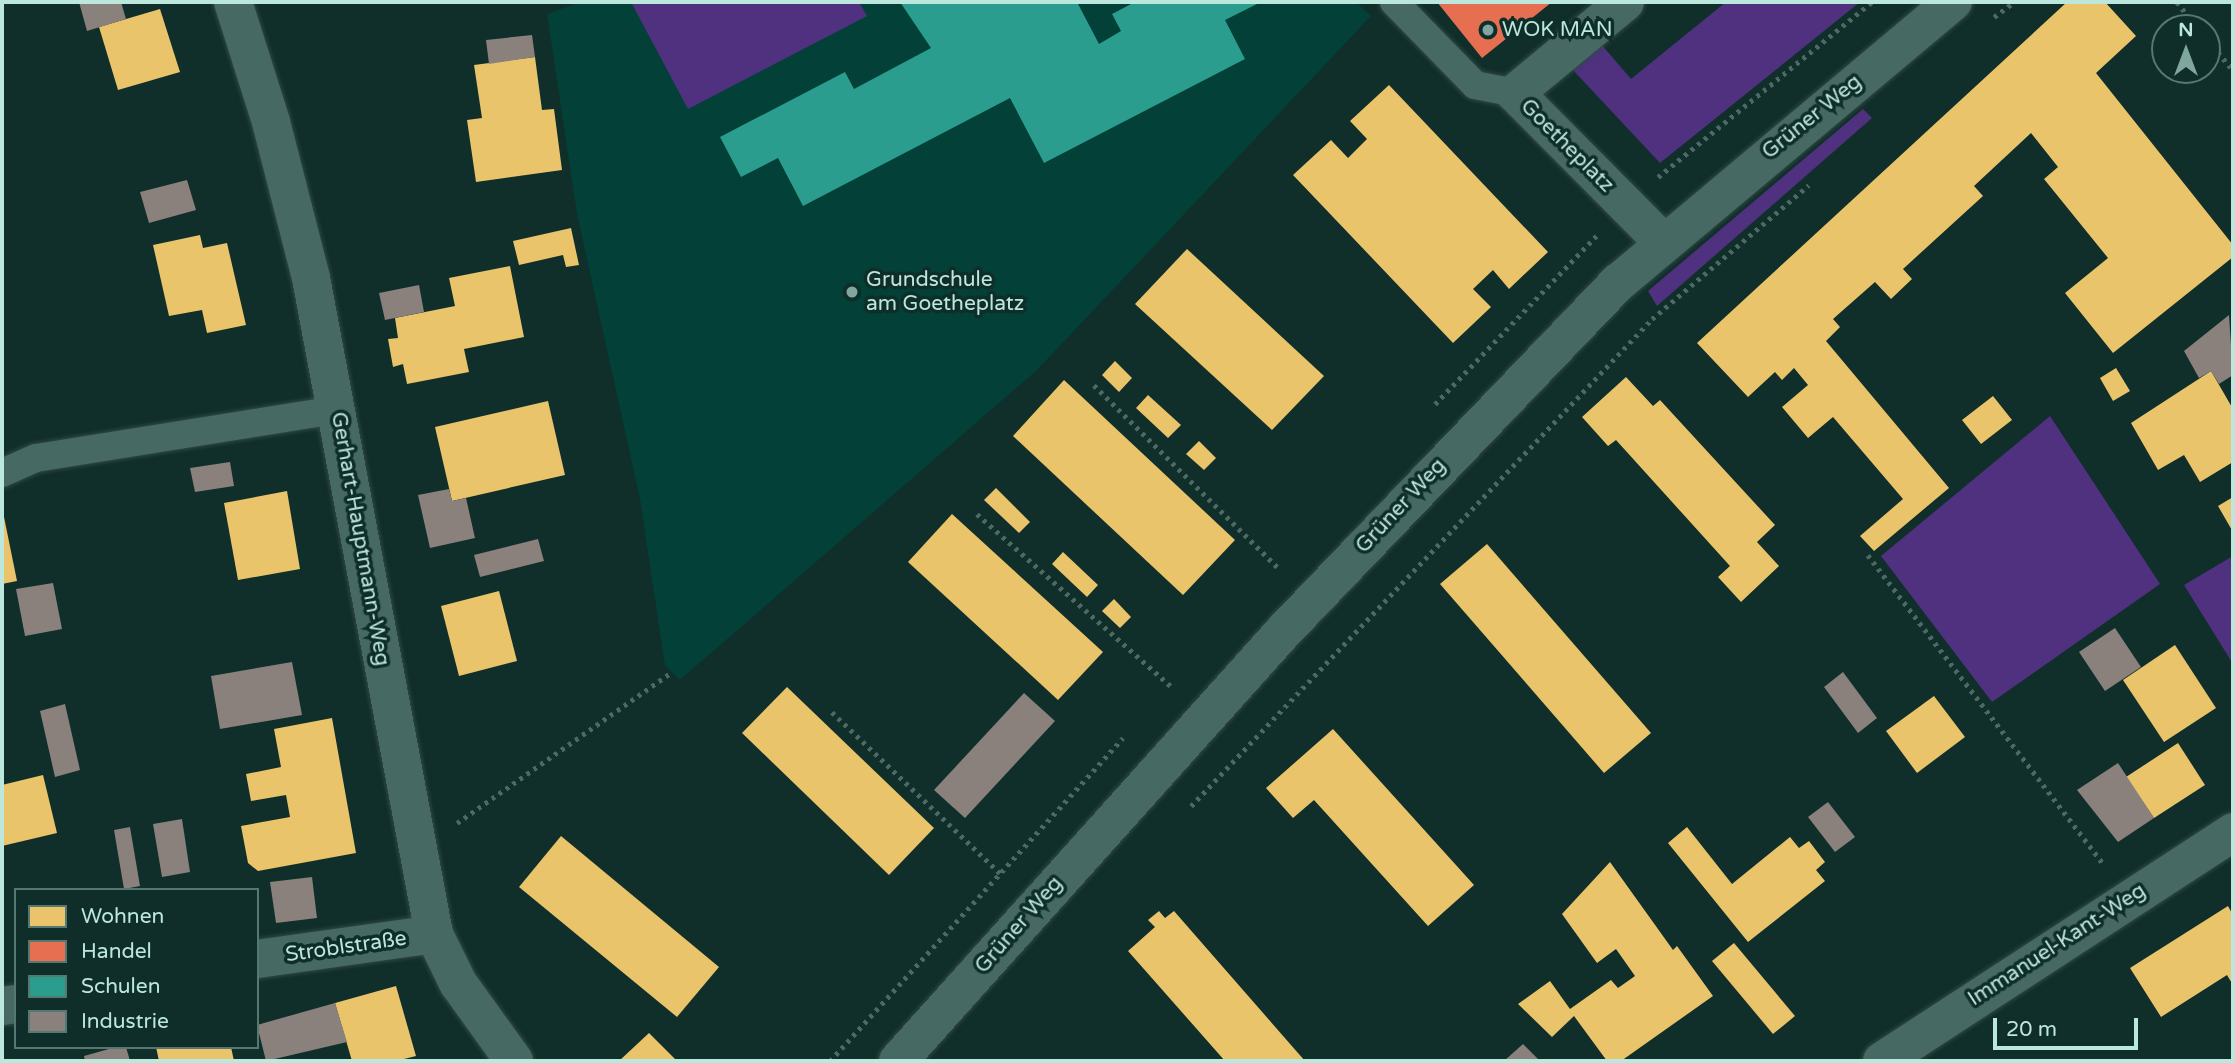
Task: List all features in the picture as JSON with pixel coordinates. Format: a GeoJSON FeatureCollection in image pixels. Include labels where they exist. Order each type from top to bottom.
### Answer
{"type":"FeatureCollection","features":[{"type":"Feature","properties":{"kind":"street","name":"Gerhart-Hauptmann-Weg"},"geometry":{"type":"LineString","coordinates":[[233,2],[271,122],[311,278],[434,934],[458,984],[514,1061]]}},
{"type":"Feature","properties":{"kind":"street","name":"Goetheplatz"},"geometry":{"type":"LineString","coordinates":[[1625,2],[1515,93],[1662,240]]}},
{"type":"Feature","properties":{"kind":"street","name":"Grüner Weg"},"geometry":{"type":"LineString","coordinates":[[898,1061],[1282,633],[1662,240],[1953,2]]}},
{"type":"Feature","properties":{"kind":"street","name":"Immanuel-Kant-Weg"},"geometry":{"type":"LineString","coordinates":[[1882,1061],[2128,897],[2233,832]]}},
{"type":"Feature","properties":{"kind":"street","name":"Stroblstraße"},"geometry":{"type":"LineString","coordinates":[[259,959],[434,934]]}},
{"type":"Feature","properties":{"kind":"lane"},"geometry":{"type":"LineString","coordinates":[[1394,2],[1475,85],[1515,93]]}},
{"type":"Feature","properties":{"kind":"lane"},"geometry":{"type":"LineString","coordinates":[[2,473],[36,458],[337,410]]}},
{"type":"Feature","properties":{"kind":"path"},"geometry":{"type":"LineString","coordinates":[[1993,19],[2014,2]]}},
{"type":"Feature","properties":{"kind":"path"},"geometry":{"type":"LineString","coordinates":[[2221,55],[2233,70]]}},
{"type":"Feature","properties":{"kind":"path"},"geometry":{"type":"LineString","coordinates":[[1189,808],[1652,319],[1815,180]]}},
{"type":"Feature","properties":{"kind":"path"},"geometry":{"type":"LineString","coordinates":[[1094,385],[1279,569]]}},
{"type":"Feature","properties":{"kind":"path"},"geometry":{"type":"LineString","coordinates":[[977,514],[1171,686]]}},
{"type":"Feature","properties":{"kind":"path"},"geometry":{"type":"LineString","coordinates":[[1868,555],[2128,897]]}},
{"type":"Feature","properties":{"kind":"path"},"geometry":{"type":"LineString","coordinates":[[417,852],[673,672]]}},
{"type":"Feature","properties":{"kind":"path"},"geometry":{"type":"LineString","coordinates":[[832,712],[1000,873]]}},
{"type":"Feature","properties":{"kind":"shaded area","name":"Grundschule am Goetheplatz"},"geometry":{"type":"Polygon","coordinates":[[[581,2],[1356,2],[1371,16],[1037,370],[680,680],[665,666],[640,499],[577,214],[547,14],[581,2]]]}},
{"type":"Feature","properties":{"kind":"shaded area"},"geometry":{"type":"Polygon","coordinates":[[[631,2],[859,2],[867,16],[688,109],[631,2]]]}},
{"type":"Feature","properties":{"kind":"shaded area"},"geometry":{"type":"Polygon","coordinates":[[[1726,2],[1860,2],[1660,163],[1572,69],[1601,44],[1631,79],[1726,2]]]}},
{"type":"Feature","properties":{"kind":"shaded area"},"geometry":{"type":"Polygon","coordinates":[[[1863,109],[1872,118],[1657,306],[1648,291],[1863,109]]]}},
{"type":"Feature","properties":{"kind":"shaded area"},"geometry":{"type":"Polygon","coordinates":[[[2050,416],[2160,584],[1992,702],[1881,556],[2050,416]]]}},
{"type":"Feature","properties":{"kind":"shaded area"},"geometry":{"type":"Polygon","coordinates":[[[2233,556],[2233,664],[2184,585],[2233,556]]]}},
{"type":"Feature","properties":{"kind":"building: Wohnen"},"geometry":{"type":"Polygon","coordinates":[[[2067,2],[2105,2],[2136,36],[2096,73],[2233,245],[2233,257],[2113,353],[2065,293],[2108,258],[2044,179],[2058,167],[2031,133],[1974,186],[1983,196],[1903,269],[1912,279],[1891,299],[1875,282],[1833,319],[1840,327],[1826,341],[1949,488],[1874,551],[1860,536],[1903,499],[1833,417],[1808,438],[1782,407],[1808,385],[1794,368],[1782,380],[1775,372],[1748,397],[1697,343],[2067,2]]]}},
{"type":"Feature","properties":{"kind":"building: Wohnen"},"geometry":{"type":"Polygon","coordinates":[[[160,9],[180,72],[118,90],[99,27],[160,9]]]}},
{"type":"Feature","properties":{"kind":"building: Wohnen"},"geometry":{"type":"Polygon","coordinates":[[[535,57],[542,110],[554,109],[562,170],[476,182],[467,120],[482,118],[474,65],[535,57]]]}},
{"type":"Feature","properties":{"kind":"building: Wohnen"},"geometry":{"type":"Polygon","coordinates":[[[1389,85],[1548,252],[1509,289],[1493,270],[1473,289],[1491,307],[1453,343],[1293,175],[1331,140],[1348,158],[1367,139],[1350,121],[1389,85]]]}},
{"type":"Feature","properties":{"kind":"building: Wohnen"},"geometry":{"type":"Polygon","coordinates":[[[571,228],[579,265],[566,267],[563,255],[519,265],[513,241],[571,228]]]}},
{"type":"Feature","properties":{"kind":"building: Wohnen"},"geometry":{"type":"Polygon","coordinates":[[[200,235],[203,248],[227,243],[246,325],[207,333],[202,310],[169,316],[153,245],[200,235]]]}},
{"type":"Feature","properties":{"kind":"building: Wohnen"},"geometry":{"type":"Polygon","coordinates":[[[1187,249],[1324,376],[1272,430],[1135,304],[1187,249]]]}},
{"type":"Feature","properties":{"kind":"building: Wohnen"},"geometry":{"type":"Polygon","coordinates":[[[510,266],[524,337],[464,349],[469,372],[407,384],[403,364],[393,367],[388,339],[398,338],[395,318],[455,306],[449,278],[510,266]]]}},
{"type":"Feature","properties":{"kind":"building: Wohnen"},"geometry":{"type":"Polygon","coordinates":[[[1115,361],[1132,378],[1119,392],[1102,375],[1115,361]]]}},
{"type":"Feature","properties":{"kind":"building: Wohnen"},"geometry":{"type":"Polygon","coordinates":[[[2116,368],[2130,391],[2113,401],[2100,378],[2116,368]]]}},
{"type":"Feature","properties":{"kind":"building: Wohnen"},"geometry":{"type":"Polygon","coordinates":[[[2211,371],[2233,409],[2233,462],[2200,482],[2184,455],[2158,470],[2131,423],[2211,371]]]}},
{"type":"Feature","properties":{"kind":"building: Wohnen"},"geometry":{"type":"Polygon","coordinates":[[[1626,377],[1653,406],[1660,400],[1775,525],[1757,542],[1779,566],[1741,602],[1718,577],[1730,566],[1616,440],[1608,446],[1582,417],[1626,377]]]}},
{"type":"Feature","properties":{"kind":"building: Wohnen"},"geometry":{"type":"Polygon","coordinates":[[[1064,380],[1235,540],[1183,595],[1013,436],[1064,380]]]}},
{"type":"Feature","properties":{"kind":"building: Wohnen"},"geometry":{"type":"Polygon","coordinates":[[[1148,395],[1181,425],[1168,438],[1136,408],[1148,395]]]}},
{"type":"Feature","properties":{"kind":"building: Wohnen"},"geometry":{"type":"Polygon","coordinates":[[[1993,396],[2012,420],[1981,444],[1962,420],[1993,396]]]}},
{"type":"Feature","properties":{"kind":"building: Wohnen"},"geometry":{"type":"Polygon","coordinates":[[[548,401],[565,475],[452,501],[435,427],[548,401]]]}},
{"type":"Feature","properties":{"kind":"building: Wohnen"},"geometry":{"type":"Polygon","coordinates":[[[1199,441],[1216,458],[1204,470],[1186,454],[1199,441]]]}},
{"type":"Feature","properties":{"kind":"building: Wohnen"},"geometry":{"type":"Polygon","coordinates":[[[996,488],[1030,522],[1019,533],[984,500],[996,488]]]}},
{"type":"Feature","properties":{"kind":"building: Wohnen"},"geometry":{"type":"Polygon","coordinates":[[[287,491],[300,569],[238,580],[224,503],[287,491]]]}},
{"type":"Feature","properties":{"kind":"building: Wohnen"},"geometry":{"type":"Polygon","coordinates":[[[2233,497],[2233,532],[2218,506],[2233,497]]]}},
{"type":"Feature","properties":{"kind":"building: Wohnen"},"geometry":{"type":"Polygon","coordinates":[[[952,514],[1103,652],[1058,700],[908,562],[952,514]]]}},
{"type":"Feature","properties":{"kind":"building: Wohnen"},"geometry":{"type":"Polygon","coordinates":[[[4,517],[17,581],[2,584],[2,518],[4,517]]]}},
{"type":"Feature","properties":{"kind":"building: Wohnen"},"geometry":{"type":"Polygon","coordinates":[[[1487,544],[1651,733],[1604,773],[1440,584],[1487,544]]]}},
{"type":"Feature","properties":{"kind":"building: Wohnen"},"geometry":{"type":"Polygon","coordinates":[[[1063,552],[1098,585],[1087,597],[1052,564],[1063,552]]]}},
{"type":"Feature","properties":{"kind":"building: Wohnen"},"geometry":{"type":"Polygon","coordinates":[[[499,591],[517,661],[459,676],[441,606],[499,591]]]}},
{"type":"Feature","properties":{"kind":"building: Wohnen"},"geometry":{"type":"Polygon","coordinates":[[[1114,599],[1131,617],[1120,628],[1102,611],[1114,599]]]}},
{"type":"Feature","properties":{"kind":"building: Wohnen"},"geometry":{"type":"Polygon","coordinates":[[[2175,645],[2216,708],[2164,742],[2123,680],[2175,645]]]}},
{"type":"Feature","properties":{"kind":"building: Wohnen"},"geometry":{"type":"Polygon","coordinates":[[[787,687],[934,828],[889,875],[742,733],[787,687]]]}},
{"type":"Feature","properties":{"kind":"building: Wohnen"},"geometry":{"type":"Polygon","coordinates":[[[1934,696],[1965,737],[1917,773],[1886,731],[1934,696]]]}},
{"type":"Feature","properties":{"kind":"building: Wohnen"},"geometry":{"type":"Polygon","coordinates":[[[332,718],[356,853],[258,871],[248,863],[241,826],[290,817],[286,795],[251,801],[246,774],[281,767],[274,729],[332,718]]]}},
{"type":"Feature","properties":{"kind":"building: Wohnen"},"geometry":{"type":"Polygon","coordinates":[[[1333,729],[1474,885],[1428,926],[1314,800],[1293,818],[1266,788],[1333,729]]]}},
{"type":"Feature","properties":{"kind":"building: Wohnen"},"geometry":{"type":"Polygon","coordinates":[[[2178,743],[2205,785],[2154,818],[2126,777],[2178,743]]]}},
{"type":"Feature","properties":{"kind":"building: Wohnen"},"geometry":{"type":"Polygon","coordinates":[[[43,775],[57,833],[2,846],[2,785],[43,775]]]}},
{"type":"Feature","properties":{"kind":"building: Wohnen"},"geometry":{"type":"Polygon","coordinates":[[[1687,827],[1732,884],[1790,837],[1799,848],[1809,841],[1825,862],[1816,870],[1825,881],[1748,942],[1668,843],[1687,827]]]}},
{"type":"Feature","properties":{"kind":"building: Wohnen"},"geometry":{"type":"Polygon","coordinates":[[[561,836],[719,967],[677,1017],[519,887],[561,836]]]}},
{"type":"Feature","properties":{"kind":"building: Wohnen"},"geometry":{"type":"Polygon","coordinates":[[[1610,862],[1673,950],[1677,946],[1713,996],[1621,1061],[1607,1061],[1574,1016],[1552,1037],[1518,1004],[1550,981],[1570,1009],[1611,980],[1618,988],[1635,976],[1616,949],[1597,963],[1562,914],[1610,862]]]}},
{"type":"Feature","properties":{"kind":"building: Wohnen"},"geometry":{"type":"Polygon","coordinates":[[[2228,906],[2233,915],[2233,985],[2227,975],[2161,1017],[2130,968],[2228,906]]]}},
{"type":"Feature","properties":{"kind":"building: Wohnen"},"geometry":{"type":"Polygon","coordinates":[[[1159,911],[1165,918],[1174,911],[1305,1061],[1225,1061],[1128,951],[1155,927],[1148,920],[1159,911]]]}},
{"type":"Feature","properties":{"kind":"building: Wohnen"},"geometry":{"type":"Polygon","coordinates":[[[1734,943],[1795,1016],[1773,1034],[1712,961],[1734,943]]]}},
{"type":"Feature","properties":{"kind":"building: Wohnen"},"geometry":{"type":"Polygon","coordinates":[[[396,986],[416,1056],[396,1061],[352,1061],[335,1003],[396,986]]]}},
{"type":"Feature","properties":{"kind":"building: Wohnen"},"geometry":{"type":"Polygon","coordinates":[[[649,1033],[677,1061],[619,1061],[649,1033]]]}},
{"type":"Feature","properties":{"kind":"building: Wohnen"},"geometry":{"type":"Polygon","coordinates":[[[156,1049],[231,1049],[234,1061],[159,1061],[156,1049]]]}},
{"type":"Feature","properties":{"kind":"building: Handel","name":"WOK MAN"},"geometry":{"type":"Polygon","coordinates":[[[1437,2],[1552,2],[1482,58],[1437,2]]]}},
{"type":"Feature","properties":{"kind":"building: Schulen"},"geometry":{"type":"Polygon","coordinates":[[[900,2],[1077,2],[1099,44],[1121,31],[1112,14],[1135,2],[1261,2],[1225,20],[1245,59],[1044,163],[1010,98],[803,206],[778,158],[741,177],[720,137],[845,72],[854,89],[931,48],[900,2]]]}},
{"type":"Feature","properties":{"kind":"building: Industrie"},"geometry":{"type":"Polygon","coordinates":[[[79,2],[121,2],[126,19],[87,31],[79,2]]]}},
{"type":"Feature","properties":{"kind":"building: Industrie"},"geometry":{"type":"Polygon","coordinates":[[[532,35],[535,57],[489,64],[486,40],[532,35]]]}},
{"type":"Feature","properties":{"kind":"building: Industrie"},"geometry":{"type":"Polygon","coordinates":[[[187,180],[196,210],[149,223],[140,192],[187,180]]]}},
{"type":"Feature","properties":{"kind":"building: Industrie"},"geometry":{"type":"Polygon","coordinates":[[[419,285],[424,312],[385,320],[379,293],[419,285]]]}},
{"type":"Feature","properties":{"kind":"building: Industrie"},"geometry":{"type":"Polygon","coordinates":[[[2229,315],[2233,375],[2219,384],[2211,371],[2199,378],[2184,351],[2229,315]]]}},
{"type":"Feature","properties":{"kind":"building: Industrie"},"geometry":{"type":"Polygon","coordinates":[[[230,462],[234,486],[195,492],[190,468],[230,462]]]}},
{"type":"Feature","properties":{"kind":"building: Industrie"},"geometry":{"type":"Polygon","coordinates":[[[449,489],[452,501],[466,498],[475,538],[430,548],[418,495],[449,489]]]}},
{"type":"Feature","properties":{"kind":"building: Industrie"},"geometry":{"type":"Polygon","coordinates":[[[538,539],[544,561],[480,577],[474,555],[538,539]]]}},
{"type":"Feature","properties":{"kind":"building: Industrie"},"geometry":{"type":"Polygon","coordinates":[[[53,583],[62,629],[25,636],[16,589],[53,583]]]}},
{"type":"Feature","properties":{"kind":"building: Industrie"},"geometry":{"type":"Polygon","coordinates":[[[2115,628],[2141,667],[2105,691],[2079,652],[2115,628]]]}},
{"type":"Feature","properties":{"kind":"building: Industrie"},"geometry":{"type":"Polygon","coordinates":[[[292,662],[302,715],[220,729],[211,676],[292,662]]]}},
{"type":"Feature","properties":{"kind":"building: Industrie"},"geometry":{"type":"Polygon","coordinates":[[[1843,672],[1877,718],[1858,733],[1824,687],[1843,672]]]}},
{"type":"Feature","properties":{"kind":"building: Industrie"},"geometry":{"type":"Polygon","coordinates":[[[1024,693],[1055,721],[965,818],[934,790],[1024,693]]]}},
{"type":"Feature","properties":{"kind":"building: Industrie"},"geometry":{"type":"Polygon","coordinates":[[[65,704],[80,770],[55,777],[40,711],[65,704]]]}},
{"type":"Feature","properties":{"kind":"building: Industrie"},"geometry":{"type":"Polygon","coordinates":[[[2118,763],[2154,818],[2118,842],[2077,790],[2118,763]]]}},
{"type":"Feature","properties":{"kind":"building: Industrie"},"geometry":{"type":"Polygon","coordinates":[[[1828,802],[1855,837],[1835,852],[1808,817],[1828,802]]]}},
{"type":"Feature","properties":{"kind":"building: Industrie"},"geometry":{"type":"Polygon","coordinates":[[[182,819],[190,872],[162,877],[153,824],[182,819]]]}},
{"type":"Feature","properties":{"kind":"building: Industrie"},"geometry":{"type":"Polygon","coordinates":[[[130,827],[140,886],[124,888],[114,830],[130,827]]]}},
{"type":"Feature","properties":{"kind":"building: Industrie"},"geometry":{"type":"Polygon","coordinates":[[[312,877],[317,918],[276,923],[270,882],[312,877]]]}},
{"type":"Feature","properties":{"kind":"building: Industrie"},"geometry":{"type":"Polygon","coordinates":[[[335,1003],[347,1042],[266,1061],[259,1024],[335,1003]]]}},
{"type":"Feature","properties":{"kind":"building: Industrie"},"geometry":{"type":"Polygon","coordinates":[[[1523,1044],[1540,1061],[1504,1061],[1523,1044]]]}},
{"type":"Feature","properties":{"kind":"building: Industrie"},"geometry":{"type":"Polygon","coordinates":[[[109,1049],[127,1049],[130,1061],[85,1061],[84,1056],[109,1049]]]}},
{"type":"Feature","properties":{"kind":"place","name":"WOK MAN"},"geometry":{"type":"Point","coordinates":[1488,30]}},
{"type":"Feature","properties":{"kind":"place","name":"Grundschule am Goetheplatz"},"geometry":{"type":"Point","coordinates":[852,292]}}]}
